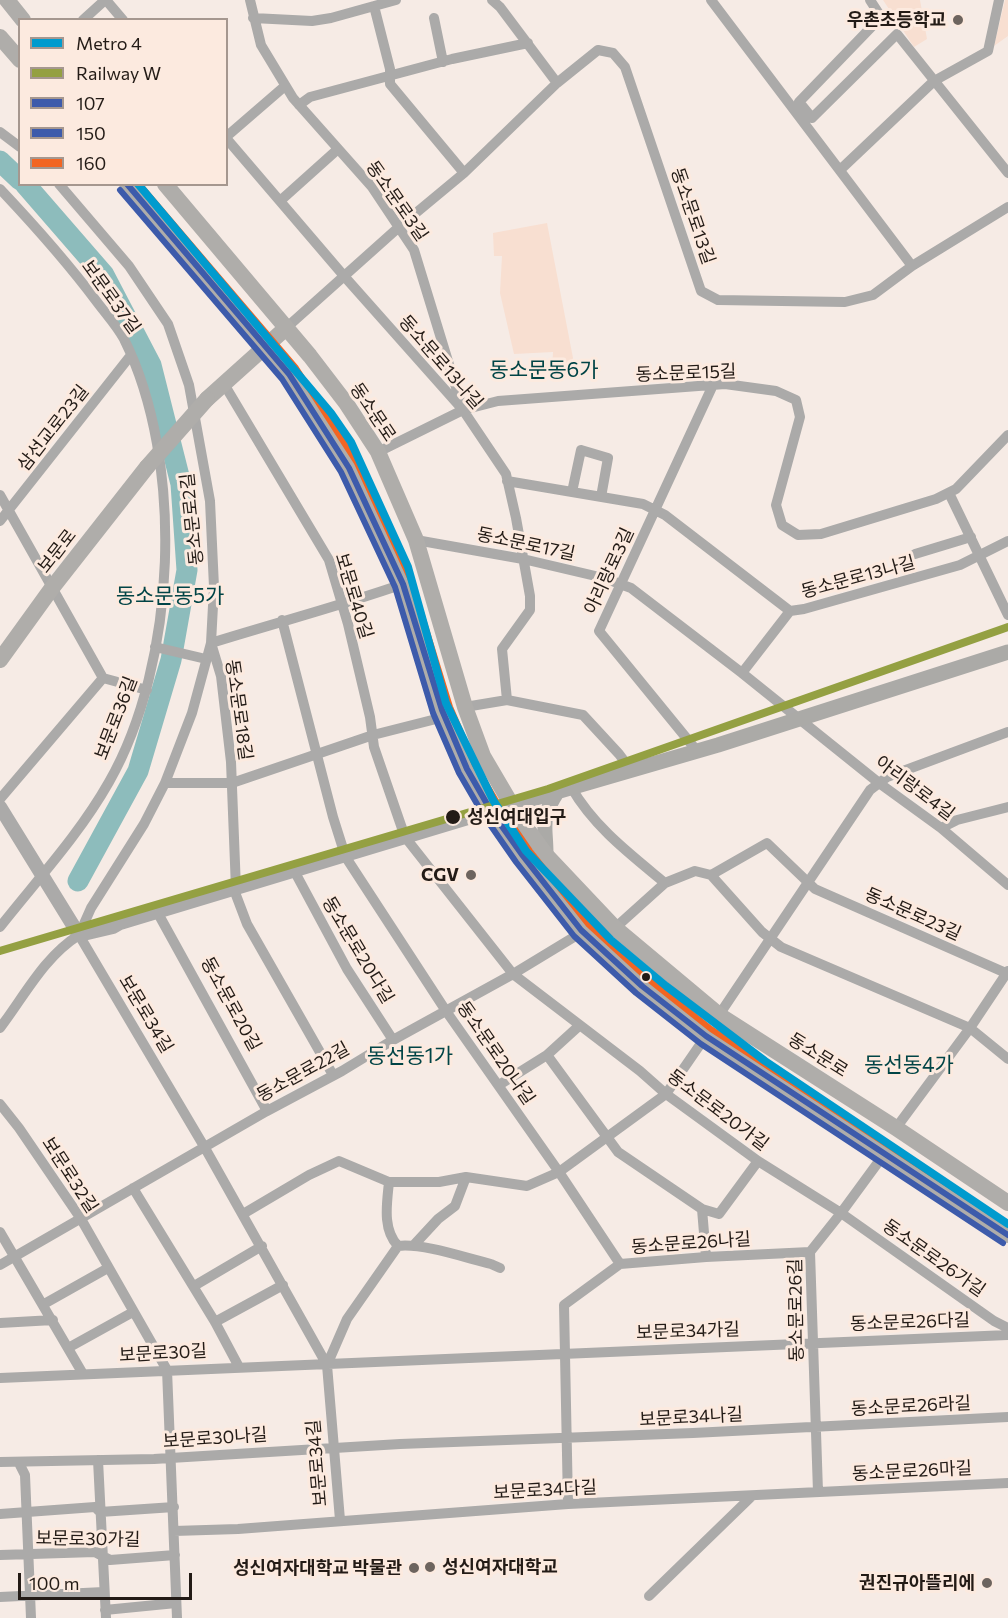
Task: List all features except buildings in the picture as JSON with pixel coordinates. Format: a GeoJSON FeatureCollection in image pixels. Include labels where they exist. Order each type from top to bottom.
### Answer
{"type":"FeatureCollection","features":[{"type":"Feature","properties":{"kind":"main road"},"geometry":{"type":"LineString","coordinates":[[6,0],[21,18]]}},
{"type":"Feature","properties":{"kind":"main road"},"geometry":{"type":"LineString","coordinates":[[0,37],[18,58]]}},
{"type":"Feature","properties":{"kind":"main road"},"geometry":{"type":"LineString","coordinates":[[129,186],[289,374],[349,468],[404,584],[444,717],[467,769],[491,811],[581,930],[642,986],[706,1036],[1007,1234]]}},
{"type":"Feature","properties":{"kind":"main road","name":"동소문로"},"geometry":{"type":"LineString","coordinates":[[170,186],[346,403],[378,452],[416,540],[465,707],[483,756],[512,805],[546,855],[615,928],[719,1015],[1008,1203]]}},
{"type":"Feature","properties":{"kind":"main road"},"geometry":{"type":"LineString","coordinates":[[224,384],[286,328]]}},
{"type":"Feature","properties":{"kind":"main road","name":"보문로"},"geometry":{"type":"LineString","coordinates":[[0,660],[52,588],[147,467],[207,399],[224,384]]}},
{"type":"Feature","properties":{"kind":"main road"},"geometry":{"type":"LineString","coordinates":[[491,811],[697,751],[1008,652]]}},
{"type":"Feature","properties":{"kind":"main road"},"geometry":{"type":"LineString","coordinates":[[546,855],[544,816],[548,806],[565,789]]}},
{"type":"Feature","properties":{"kind":"street"},"geometry":{"type":"LineString","coordinates":[[85,18],[106,0],[121,18]]}},
{"type":"Feature","properties":{"kind":"street","name":"동소문로3길"},"geometry":{"type":"LineString","coordinates":[[250,0],[261,45],[285,86],[372,187],[414,250],[463,410]]}},
{"type":"Feature","properties":{"kind":"street"},"geometry":{"type":"LineString","coordinates":[[253,18],[312,21],[396,0]]}},
{"type":"Feature","properties":{"kind":"street"},"geometry":{"type":"LineString","coordinates":[[492,0],[500,7],[557,83]]}},
{"type":"Feature","properties":{"kind":"street"},"geometry":{"type":"LineString","coordinates":[[711,0],[912,266],[1008,207]]}},
{"type":"Feature","properties":{"kind":"street"},"geometry":{"type":"LineString","coordinates":[[870,0],[881,17],[799,102],[812,118],[897,34],[1008,173]]}},
{"type":"Feature","properties":{"kind":"street"},"geometry":{"type":"LineString","coordinates":[[840,170],[934,81],[988,51],[999,0]]}},
{"type":"Feature","properties":{"kind":"street"},"geometry":{"type":"LineString","coordinates":[[374,6],[390,75],[390,84],[464,173]]}},
{"type":"Feature","properties":{"kind":"street"},"geometry":{"type":"LineString","coordinates":[[434,18],[443,62]]}},
{"type":"Feature","properties":{"kind":"street"},"geometry":{"type":"LineString","coordinates":[[299,105],[310,97],[390,75],[528,43]]}},
{"type":"Feature","properties":{"kind":"street","name":"동소문로13길"},"geometry":{"type":"LineString","coordinates":[[286,328],[399,227],[464,173],[557,83],[598,50],[613,53],[625,68],[701,291],[718,300],[845,302],[873,295],[912,266]]}},
{"type":"Feature","properties":{"kind":"street"},"geometry":{"type":"LineString","coordinates":[[228,136],[285,86]]}},
{"type":"Feature","properties":{"kind":"street"},"geometry":{"type":"LineString","coordinates":[[0,132],[18,146]]}},
{"type":"Feature","properties":{"kind":"street","name":"동소문로13나길"},"geometry":{"type":"LineString","coordinates":[[228,140],[463,410],[506,474],[507,482],[644,504],[665,515],[790,611],[960,566],[1008,541]]}},
{"type":"Feature","properties":{"kind":"street"},"geometry":{"type":"LineString","coordinates":[[280,201],[338,149]]}},
{"type":"Feature","properties":{"kind":"street","name":"동소문로2길"},"geometry":{"type":"LineString","coordinates":[[61,186],[129,266],[168,324],[189,385],[210,501],[214,587],[211,643],[192,713],[165,783],[144,824],[76,929]]}},
{"type":"Feature","properties":{"kind":"street","name":"보문로37길"},"geometry":{"type":"LineString","coordinates":[[0,189],[50,243],[123,336],[141,376],[158,445]]}},
{"type":"Feature","properties":{"kind":"street","name":"삼선교로23길"},"geometry":{"type":"LineString","coordinates":[[0,521],[131,355]]}},
{"type":"Feature","properties":{"kind":"street","name":"보문로40길"},"geometry":{"type":"LineString","coordinates":[[224,384],[329,560],[370,717],[374,747],[405,837]]}},
{"type":"Feature","properties":{"kind":"street","name":"동소문로15길"},"geometry":{"type":"LineString","coordinates":[[378,452],[463,410],[498,401],[725,384],[776,391],[796,400],[800,417],[776,505],[782,525],[798,535],[821,534],[936,500],[956,489],[1008,435]]}},
{"type":"Feature","properties":{"kind":"street","name":"아리랑로3길"},"geometry":{"type":"LineString","coordinates":[[697,751],[599,631],[713,385]]}},
{"type":"Feature","properties":{"kind":"street","name":"보문로36길"},"geometry":{"type":"LineString","coordinates":[[0,927],[76,833],[109,782],[129,739],[147,690],[155,647],[165,542],[158,445]]}},
{"type":"Feature","properties":{"kind":"street"},"geometry":{"type":"LineString","coordinates":[[572,492],[581,450],[608,458],[601,497]]}},
{"type":"Feature","properties":{"kind":"street"},"geometry":{"type":"LineString","coordinates":[[507,482],[531,610],[502,649],[507,700]]}},
{"type":"Feature","properties":{"kind":"street"},"geometry":{"type":"LineString","coordinates":[[949,493],[1008,615]]}},
{"type":"Feature","properties":{"kind":"street"},"geometry":{"type":"LineString","coordinates":[[0,495],[103,678],[147,690]]}},
{"type":"Feature","properties":{"kind":"street"},"geometry":{"type":"LineString","coordinates":[[915,554],[971,537]]}},
{"type":"Feature","properties":{"kind":"street","name":"동소문로17길"},"geometry":{"type":"LineString","coordinates":[[416,540],[523,559],[604,578],[631,588],[800,719]]}},
{"type":"Feature","properties":{"kind":"street"},"geometry":{"type":"LineString","coordinates":[[211,643],[282,620],[342,605],[404,584]]}},
{"type":"Feature","properties":{"kind":"street"},"geometry":{"type":"LineString","coordinates":[[742,673],[790,611]]}},
{"type":"Feature","properties":{"kind":"street"},"geometry":{"type":"LineString","coordinates":[[282,620],[333,817],[346,857]]}},
{"type":"Feature","properties":{"kind":"street","name":"동소문로18길"},"geometry":{"type":"LineString","coordinates":[[211,643],[221,676],[232,783]]}},
{"type":"Feature","properties":{"kind":"street"},"geometry":{"type":"LineString","coordinates":[[155,647],[206,658]]}},
{"type":"Feature","properties":{"kind":"street"},"geometry":{"type":"LineString","coordinates":[[0,798],[103,678]]}},
{"type":"Feature","properties":{"kind":"street"},"geometry":{"type":"LineString","coordinates":[[465,707],[507,700],[583,715],[620,754],[631,770]]}},
{"type":"Feature","properties":{"kind":"street","name":"동소문로18길"},"geometry":{"type":"LineString","coordinates":[[165,783],[232,783],[373,735],[444,717]]}},
{"type":"Feature","properties":{"kind":"street","name":"아리랑로4길"},"geometry":{"type":"LineString","coordinates":[[800,719],[879,783],[941,828],[1008,885]]}},
{"type":"Feature","properties":{"kind":"street"},"geometry":{"type":"LineString","coordinates":[[719,1015],[870,790],[887,777],[1008,732]]}},
{"type":"Feature","properties":{"kind":"street"},"geometry":{"type":"LineString","coordinates":[[232,783],[236,892],[247,924],[333,1075]]}},
{"type":"Feature","properties":{"kind":"street"},"geometry":{"type":"LineString","coordinates":[[565,789],[610,837],[664,883]]}},
{"type":"Feature","properties":{"kind":"street"},"geometry":{"type":"LineString","coordinates":[[0,807],[76,929]]}},
{"type":"Feature","properties":{"kind":"street"},"geometry":{"type":"LineString","coordinates":[[941,828],[957,820],[1008,807]]}},
{"type":"Feature","properties":{"kind":"street"},"geometry":{"type":"LineString","coordinates":[[113,927],[120,923],[297,876],[368,849],[491,811]]}},
{"type":"Feature","properties":{"kind":"street","name":"동소문로20가길"},"geometry":{"type":"LineString","coordinates":[[405,837],[513,975],[640,1071],[666,1094],[758,1161],[841,1213]]}},
{"type":"Feature","properties":{"kind":"street","name":"동소문로23길"},"geometry":{"type":"LineString","coordinates":[[711,875],[767,843],[815,889],[1008,972]]}},
{"type":"Feature","properties":{"kind":"street"},"geometry":{"type":"LineString","coordinates":[[0,1028],[52,956],[76,929],[120,928],[346,857]]}},
{"type":"Feature","properties":{"kind":"street","name":"동소문로20나길"},"geometry":{"type":"LineString","coordinates":[[346,857],[446,1011],[559,1172],[620,1264]]}},
{"type":"Feature","properties":{"kind":"street"},"geometry":{"type":"LineString","coordinates":[[615,928],[664,883],[695,871],[711,875],[770,939],[781,947],[970,1028],[1008,1059]]}},
{"type":"Feature","properties":{"kind":"street","name":"동소문로20다길"},"geometry":{"type":"LineString","coordinates":[[297,876],[347,969],[393,1040]]}},
{"type":"Feature","properties":{"kind":"street","name":"동소문로20길"},"geometry":{"type":"LineString","coordinates":[[160,917],[267,1111]]}},
{"type":"Feature","properties":{"kind":"street","name":"보문로34길"},"geometry":{"type":"LineString","coordinates":[[76,929],[262,1246],[327,1365],[340,1520],[238,1529],[174,1531]]}},
{"type":"Feature","properties":{"kind":"street","name":"동소문로22길"},"geometry":{"type":"LineString","coordinates":[[0,1265],[267,1111],[513,975],[574,937],[581,930]]}},
{"type":"Feature","properties":{"kind":"street"},"geometry":{"type":"LineString","coordinates":[[896,1128],[1008,972]]}},
{"type":"Feature","properties":{"kind":"street"},"geometry":{"type":"LineString","coordinates":[[499,1085],[547,1055],[579,1025]]}},
{"type":"Feature","properties":{"kind":"street"},"geometry":{"type":"LineString","coordinates":[[243,1214],[309,1175],[339,1161],[389,1182],[439,1182],[466,1177],[527,1186],[559,1172],[666,1094],[706,1036]]}},
{"type":"Feature","properties":{"kind":"street"},"geometry":{"type":"LineString","coordinates":[[547,1055],[618,1152],[702,1209],[719,1214],[758,1161]]}},
{"type":"Feature","properties":{"kind":"street","name":"보문로32길"},"geometry":{"type":"LineString","coordinates":[[0,1104],[19,1128],[81,1220],[167,1370],[177,1618]]}},
{"type":"Feature","properties":{"kind":"street","name":"동소문로26길"},"geometry":{"type":"LineString","coordinates":[[818,1492],[810,1252],[885,1153]]}},
{"type":"Feature","properties":{"kind":"street"},"geometry":{"type":"LineString","coordinates":[[413,1246],[438,1219],[455,1206],[466,1177]]}},
{"type":"Feature","properties":{"kind":"street"},"geometry":{"type":"LineString","coordinates":[[389,1182],[386,1216],[392,1239],[398,1246],[413,1246],[500,1268]]}},
{"type":"Feature","properties":{"kind":"street"},"geometry":{"type":"LineString","coordinates":[[133,1188],[194,1286],[239,1367]]}},
{"type":"Feature","properties":{"kind":"street"},"geometry":{"type":"LineString","coordinates":[[702,1209],[706,1257]]}},
{"type":"Feature","properties":{"kind":"street","name":"동소문로26가길"},"geometry":{"type":"LineString","coordinates":[[841,1213],[994,1321],[1008,1328]]}},
{"type":"Feature","properties":{"kind":"street"},"geometry":{"type":"LineString","coordinates":[[0,1232],[83,1374]]}},
{"type":"Feature","properties":{"kind":"street"},"geometry":{"type":"LineString","coordinates":[[194,1286],[262,1246]]}},
{"type":"Feature","properties":{"kind":"street"},"geometry":{"type":"LineString","coordinates":[[327,1365],[347,1319],[398,1246]]}},
{"type":"Feature","properties":{"kind":"street","name":"동소문로26나길"},"geometry":{"type":"LineString","coordinates":[[566,1353],[564,1305],[620,1264],[810,1252]]}},
{"type":"Feature","properties":{"kind":"street"},"geometry":{"type":"LineString","coordinates":[[44,1304],[108,1268]]}},
{"type":"Feature","properties":{"kind":"street"},"geometry":{"type":"LineString","coordinates":[[215,1322],[284,1285]]}},
{"type":"Feature","properties":{"kind":"street"},"geometry":{"type":"LineString","coordinates":[[68,1348],[133,1312]]}},
{"type":"Feature","properties":{"kind":"street"},"geometry":{"type":"LineString","coordinates":[[0,1323],[52,1320]]}},
{"type":"Feature","properties":{"kind":"street","name":"동소문로26다길"},"geometry":{"type":"LineString","coordinates":[[813,1342],[1008,1335]]}},
{"type":"Feature","properties":{"kind":"street","name":"보문로34가길"},"geometry":{"type":"LineString","coordinates":[[327,1365],[813,1342]]}},
{"type":"Feature","properties":{"kind":"street"},"geometry":{"type":"LineString","coordinates":[[566,1353],[568,1504]]}},
{"type":"Feature","properties":{"kind":"street","name":"보문로30길"},"geometry":{"type":"LineString","coordinates":[[0,1378],[327,1365]]}},
{"type":"Feature","properties":{"kind":"street","name":"동소문로26라길"},"geometry":{"type":"LineString","coordinates":[[815,1426],[829,1428],[1008,1417]]}},
{"type":"Feature","properties":{"kind":"street","name":"보문로34나길"},"geometry":{"type":"LineString","coordinates":[[334,1448],[815,1426]]}},
{"type":"Feature","properties":{"kind":"street","name":"보문로30나길"},"geometry":{"type":"LineString","coordinates":[[0,1462],[170,1457],[334,1448]]}},
{"type":"Feature","properties":{"kind":"street"},"geometry":{"type":"LineString","coordinates":[[98,1460],[105,1614],[176,1603]]}},
{"type":"Feature","properties":{"kind":"street"},"geometry":{"type":"LineString","coordinates":[[19,1463],[25,1475],[31,1618]]}},
{"type":"Feature","properties":{"kind":"street","name":"동소문로26마길"},"geometry":{"type":"LineString","coordinates":[[818,1492],[1008,1482]]}},
{"type":"Feature","properties":{"kind":"street","name":"보문로34다길"},"geometry":{"type":"LineString","coordinates":[[340,1520],[568,1504],[818,1492]]}},
{"type":"Feature","properties":{"kind":"street"},"geometry":{"type":"LineString","coordinates":[[649,1596],[752,1496]]}},
{"type":"Feature","properties":{"kind":"street"},"geometry":{"type":"LineString","coordinates":[[100,1512],[174,1507]]}},
{"type":"Feature","properties":{"kind":"street","name":"보문로30가길"},"geometry":{"type":"LineString","coordinates":[[0,1514],[95,1508],[100,1512]]}},
{"type":"Feature","properties":{"kind":"street","name":"보문로30가길"},"geometry":{"type":"LineString","coordinates":[[0,1555],[95,1552],[110,1560],[175,1555]]}},
{"type":"Feature","properties":{"kind":"street"},"geometry":{"type":"LineString","coordinates":[[0,1597],[104,1592]]}},
{"type":"Feature","properties":{"kind":"shaded area"},"geometry":{"type":"Polygon","coordinates":[[[883,0],[920,0],[927,39],[914,47],[883,0]]]}},
{"type":"Feature","properties":{"kind":"shaded area"},"geometry":{"type":"Polygon","coordinates":[[[1005,0],[1008,0],[1008,36],[994,46],[1005,0]]]}},
{"type":"Feature","properties":{"kind":"shaded area"},"geometry":{"type":"Polygon","coordinates":[[[547,223],[573,358],[568,369],[552,369],[553,352],[514,354],[500,293],[502,256],[494,256],[493,233],[547,223]]]}},
{"type":"Feature","properties":{"kind":"waterway"},"geometry":{"type":"LineString","coordinates":[[0,161],[18,178]]}},
{"type":"Feature","properties":{"kind":"waterway"},"geometry":{"type":"LineString","coordinates":[[27,186],[104,275],[151,365],[181,484],[187,570],[171,660],[138,771],[78,881]]}},
{"type":"Feature","properties":{"kind":"metro line","name":"4"},"geometry":{"type":"LineString","coordinates":[[140,186],[331,413],[351,442],[408,567],[446,703],[493,800],[526,851],[611,940],[666,986],[765,1061],[1008,1224]]}},
{"type":"Feature","properties":{"kind":"rail line","name":"W"},"geometry":{"type":"LineString","coordinates":[[0,951],[548,789],[1008,627]]}},
{"type":"Feature","properties":{"kind":"transit line","name":"107"},"geometry":{"type":"LineString","coordinates":[[129,186],[289,374],[349,468],[403,584],[442,710],[467,769],[491,811],[581,930],[642,986],[706,1036],[1008,1235]]}},
{"type":"Feature","properties":{"kind":"transit line","name":"160"},"geometry":{"type":"LineString","coordinates":[[141,186],[296,368],[357,463],[411,580],[450,707],[475,765],[499,806],[530,851],[588,924],[648,979],[711,1029],[1008,1224]]}},
{"type":"Feature","properties":{"kind":"transit line","name":"150"},"geometry":{"type":"LineString","coordinates":[[120,190],[282,379],[341,472],[395,587],[433,713],[459,773],[484,816],[516,862],[574,936],[636,993],[701,1044],[1003,1243]]}},
{"type":"Feature","properties":{"kind":"place","name":"우촌초등학교"},"geometry":{"type":"Point","coordinates":[958,20]}},
{"type":"Feature","properties":{"kind":"place","name":"성신여대입구"},"geometry":{"type":"Point","coordinates":[453,817]}},
{"type":"Feature","properties":{"kind":"place","name":"CGV"},"geometry":{"type":"Point","coordinates":[471,875]}},
{"type":"Feature","properties":{"kind":"place","name":"성신여자대학교"},"geometry":{"type":"Point","coordinates":[430,1567]}},
{"type":"Feature","properties":{"kind":"place","name":"성신여자대학교 박물관"},"geometry":{"type":"Point","coordinates":[414,1568]}},
{"type":"Feature","properties":{"kind":"place","name":"권진규아뜰리에"},"geometry":{"type":"Point","coordinates":[987,1583]}},
{"type":"Feature","properties":{"kind":"district","name":"동소문동6가"},"geometry":{"type":"Point","coordinates":[544,370]}},
{"type":"Feature","properties":{"kind":"district","name":"동소문동5가"},"geometry":{"type":"Point","coordinates":[170,596]}},
{"type":"Feature","properties":{"kind":"district","name":"동선동1가"},"geometry":{"type":"Point","coordinates":[410,1056]}},
{"type":"Feature","properties":{"kind":"district","name":"동선동4가"},"geometry":{"type":"Point","coordinates":[909,1065]}}]}
